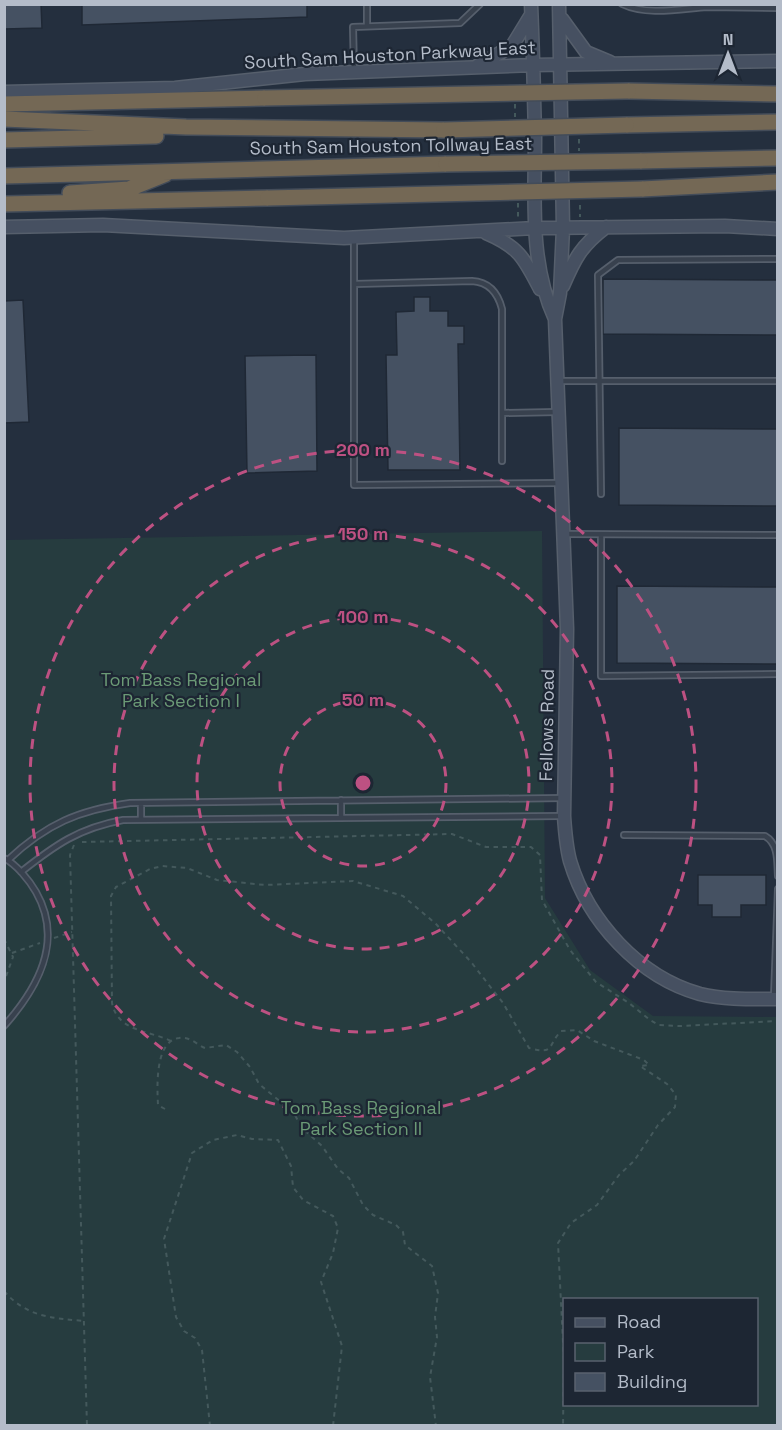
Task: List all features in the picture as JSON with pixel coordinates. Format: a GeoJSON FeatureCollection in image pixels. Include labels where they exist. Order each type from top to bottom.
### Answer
{"type":"FeatureCollection","features":[{"type":"Feature","properties":{"kind":"highway"},"geometry":{"type":"LineString","coordinates":[[4,104],[628,91],[777,94]]}},
{"type":"Feature","properties":{"kind":"highway"},"geometry":{"type":"LineString","coordinates":[[4,119],[197,128],[444,130]]}},
{"type":"Feature","properties":{"kind":"highway","name":"South Sam Houston Tollway East"},"geometry":{"type":"LineString","coordinates":[[4,140],[777,122]]}},
{"type":"Feature","properties":{"kind":"highway","name":"South Sam Houston Tollway East"},"geometry":{"type":"LineString","coordinates":[[4,176],[175,170],[777,158]]}},
{"type":"Feature","properties":{"kind":"highway"},"geometry":{"type":"LineString","coordinates":[[4,195],[129,189],[175,170]]}},
{"type":"Feature","properties":{"kind":"highway"},"geometry":{"type":"LineString","coordinates":[[4,204],[642,189],[777,182]]}},
{"type":"Feature","properties":{"kind":"main road"},"geometry":{"type":"LineString","coordinates":[[560,9],[569,32],[586,52],[614,64]]}},
{"type":"Feature","properties":{"kind":"main road","name":"Fellows Road"},"geometry":{"type":"LineString","coordinates":[[560,9],[562,228],[560,293],[555,319],[567,629],[564,798],[566,847],[580,888],[605,927],[641,964],[667,981],[702,994],[739,999],[776,999]]}},
{"type":"Feature","properties":{"kind":"main road"},"geometry":{"type":"LineString","coordinates":[[473,68],[512,46],[531,10]]}},
{"type":"Feature","properties":{"kind":"main road","name":"Fellows Road"},"geometry":{"type":"LineString","coordinates":[[531,10],[534,66],[535,228],[544,296],[555,319]]}},
{"type":"Feature","properties":{"kind":"main road","name":"South Sam Houston Parkway East"},"geometry":{"type":"LineString","coordinates":[[4,92],[175,88],[305,74],[354,72],[777,61]]}},
{"type":"Feature","properties":{"kind":"main road"},"geometry":{"type":"LineString","coordinates":[[4,227],[103,225],[354,238],[535,228],[725,226],[777,229]]}},
{"type":"Feature","properties":{"kind":"main road"},"geometry":{"type":"LineString","coordinates":[[560,293],[575,257],[587,242],[606,227]]}},
{"type":"Feature","properties":{"kind":"main road"},"geometry":{"type":"LineString","coordinates":[[482,232],[510,243],[523,256],[544,296]]}},
{"type":"Feature","properties":{"kind":"lane"},"geometry":{"type":"LineString","coordinates":[[367,4],[367,26]]}},
{"type":"Feature","properties":{"kind":"lane"},"geometry":{"type":"LineString","coordinates":[[354,72],[353,27],[460,22],[480,4]]}},
{"type":"Feature","properties":{"kind":"lane"},"geometry":{"type":"LineString","coordinates":[[622,4],[634,9],[658,10],[707,6],[777,8]]}},
{"type":"Feature","properties":{"kind":"lane"},"geometry":{"type":"LineString","coordinates":[[354,238],[354,485],[561,483]]}},
{"type":"Feature","properties":{"kind":"lane"},"geometry":{"type":"LineString","coordinates":[[601,494],[598,274],[618,260],[777,259]]}},
{"type":"Feature","properties":{"kind":"lane"},"geometry":{"type":"LineString","coordinates":[[354,284],[472,281],[487,285],[494,291],[502,309],[502,461]]}},
{"type":"Feature","properties":{"kind":"lane"},"geometry":{"type":"LineString","coordinates":[[557,381],[777,381]]}},
{"type":"Feature","properties":{"kind":"lane"},"geometry":{"type":"LineString","coordinates":[[502,413],[558,412]]}},
{"type":"Feature","properties":{"kind":"lane"},"geometry":{"type":"LineString","coordinates":[[563,534],[777,535]]}},
{"type":"Feature","properties":{"kind":"lane"},"geometry":{"type":"LineString","coordinates":[[601,535],[601,676],[777,674]]}},
{"type":"Feature","properties":{"kind":"lane"},"geometry":{"type":"LineString","coordinates":[[4,1026],[33,990],[43,968],[48,948],[46,916],[41,901],[21,872],[6,859],[72,815],[91,809],[141,802],[564,798]]}},
{"type":"Feature","properties":{"kind":"lane"},"geometry":{"type":"LineString","coordinates":[[341,800],[341,818]]}},
{"type":"Feature","properties":{"kind":"lane"},"geometry":{"type":"LineString","coordinates":[[141,802],[141,819]]}},
{"type":"Feature","properties":{"kind":"lane"},"geometry":{"type":"LineString","coordinates":[[21,872],[55,845],[82,830],[102,824],[141,819],[564,816]]}},
{"type":"Feature","properties":{"kind":"lane"},"geometry":{"type":"LineString","coordinates":[[624,835],[765,836],[771,839],[776,848],[777,876]]}},
{"type":"Feature","properties":{"kind":"lane"},"geometry":{"type":"LineString","coordinates":[[776,999],[777,889]]}},
{"type":"Feature","properties":{"kind":"path"},"geometry":{"type":"LineString","coordinates":[[514,97],[515,119]]}},
{"type":"Feature","properties":{"kind":"path"},"geometry":{"type":"LineString","coordinates":[[579,129],[579,152]]}},
{"type":"Feature","properties":{"kind":"path"},"geometry":{"type":"LineString","coordinates":[[518,197],[518,220]]}},
{"type":"Feature","properties":{"kind":"path"},"geometry":{"type":"LineString","coordinates":[[579,197],[580,220]]}},
{"type":"Feature","properties":{"kind":"path"},"geometry":{"type":"LineString","coordinates":[[87,1425],[70,855],[75,843],[110,840],[452,834],[486,847],[531,847],[540,855],[542,900],[570,950],[596,981],[629,1002],[650,1020],[659,1025],[680,1026],[777,1021]]}},
{"type":"Feature","properties":{"kind":"path"},"geometry":{"type":"LineString","coordinates":[[436,1425],[430,1377],[437,1337],[435,1317],[438,1293],[432,1266],[405,1245],[403,1232],[396,1225],[387,1223],[363,1205],[349,1178],[338,1169],[322,1146],[303,1129],[293,1112],[259,1084],[237,1052],[226,1045],[206,1048],[186,1038],[171,1041],[124,1025],[117,1019],[112,1003],[111,896],[116,887],[150,869],[162,866],[187,868],[217,880],[265,885],[353,881],[403,896],[436,924],[471,962],[503,1003],[529,1048],[545,1051],[551,1048],[561,1031],[577,1030],[594,1041],[644,1060],[649,1065],[640,1066],[672,1089],[676,1095],[675,1107],[658,1125],[634,1161],[619,1175],[597,1205],[571,1223],[558,1243],[563,1342]]}},
{"type":"Feature","properties":{"kind":"path"},"geometry":{"type":"LineString","coordinates":[[4,939],[13,957],[4,982]]}},
{"type":"Feature","properties":{"kind":"path"},"geometry":{"type":"LineString","coordinates":[[165,1108],[158,1105],[157,1082],[163,1049],[171,1041]]}},
{"type":"Feature","properties":{"kind":"path"},"geometry":{"type":"LineString","coordinates":[[210,1425],[202,1350],[195,1338],[184,1331],[176,1317],[164,1239],[192,1153],[213,1140],[237,1135],[252,1139],[278,1140],[291,1166],[293,1187],[303,1200],[333,1216],[338,1228],[333,1253],[321,1282],[342,1346],[333,1425]]}},
{"type":"Feature","properties":{"kind":"path"},"geometry":{"type":"LineString","coordinates":[[4,1290],[18,1305],[39,1316],[84,1321]]}},
{"type":"Feature","properties":{"kind":"path"},"geometry":{"type":"LineString","coordinates":[[563,1406],[563,1425]]}},
{"type":"Feature","properties":{"kind":"green space","name":"Tom Bass Regional Park Section II"},"geometry":{"type":"Polygon","coordinates":[[[542,531],[545,898],[590,970],[653,1016],[777,1017],[777,1425],[5,1425],[4,540],[542,531]]]}},
{"type":"Feature","properties":{"kind":"building"},"geometry":{"type":"Polygon","coordinates":[[[4,4],[41,4],[42,28],[4,29],[4,4]]]}},
{"type":"Feature","properties":{"kind":"building"},"geometry":{"type":"Polygon","coordinates":[[[82,4],[307,4],[307,17],[82,25],[82,4]]]}},
{"type":"Feature","properties":{"kind":"building"},"geometry":{"type":"Polygon","coordinates":[[[603,279],[777,280],[777,335],[603,334],[603,279]]]}},
{"type":"Feature","properties":{"kind":"building"},"geometry":{"type":"Polygon","coordinates":[[[414,297],[430,297],[430,311],[448,311],[448,326],[464,326],[464,344],[458,344],[460,470],[388,470],[386,355],[397,355],[396,312],[414,311],[414,297]]]}},
{"type":"Feature","properties":{"kind":"building"},"geometry":{"type":"Polygon","coordinates":[[[23,300],[29,422],[4,423],[4,301],[23,300]]]}},
{"type":"Feature","properties":{"kind":"building"},"geometry":{"type":"Polygon","coordinates":[[[316,355],[317,471],[247,473],[245,356],[316,355]]]}},
{"type":"Feature","properties":{"kind":"building"},"geometry":{"type":"Polygon","coordinates":[[[619,428],[777,429],[777,506],[619,505],[619,428]]]}},
{"type":"Feature","properties":{"kind":"building"},"geometry":{"type":"Polygon","coordinates":[[[617,586],[777,587],[777,664],[617,663],[617,586]]]}},
{"type":"Feature","properties":{"kind":"building"},"geometry":{"type":"Polygon","coordinates":[[[698,875],[766,875],[766,905],[741,905],[741,917],[712,917],[712,905],[698,905],[698,875]]]}},
{"type":"Feature","properties":{"kind":"park label","name":"Tom Bass Regional Park Section I"},"geometry":{"type":"Point","coordinates":[181,690]}}]}
